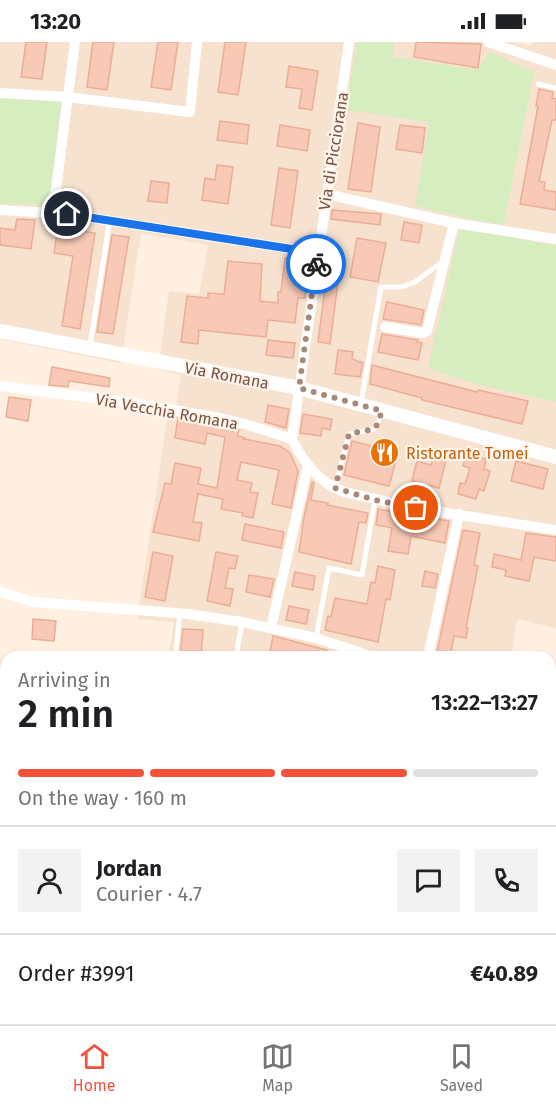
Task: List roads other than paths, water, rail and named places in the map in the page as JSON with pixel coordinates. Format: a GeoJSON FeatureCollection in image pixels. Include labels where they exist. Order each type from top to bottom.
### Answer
{"type":"FeatureCollection","features":[{"type":"Feature","properties":{"kind":"main road","name":"Via Romana"},"geometry":{"type":"LineString","coordinates":[[0,331],[299,388],[556,457]]}},
{"type":"Feature","properties":{"kind":"street"},"geometry":{"type":"LineString","coordinates":[[53,212],[75,42]]}},
{"type":"Feature","properties":{"kind":"street"},"geometry":{"type":"LineString","coordinates":[[0,93],[67,97],[190,112],[197,42]]}},
{"type":"Feature","properties":{"kind":"street","name":"Via di Picciorana"},"geometry":{"type":"LineString","coordinates":[[292,439],[349,42]]}},
{"type":"Feature","properties":{"kind":"street"},"geometry":{"type":"LineString","coordinates":[[488,42],[556,65]]}},
{"type":"Feature","properties":{"kind":"street"},"geometry":{"type":"LineString","coordinates":[[326,194],[454,223],[556,239]]}},
{"type":"Feature","properties":{"kind":"street"},"geometry":{"type":"LineString","coordinates":[[0,210],[53,212],[317,253]]}},
{"type":"Feature","properties":{"kind":"street"},"geometry":{"type":"LineString","coordinates":[[385,327],[423,333],[428,331],[454,223]]}},
{"type":"Feature","properties":{"kind":"street","name":"Via Vecchia Romana"},"geometry":{"type":"LineString","coordinates":[[0,386],[113,400],[216,417],[292,439]]}},
{"type":"Feature","properties":{"kind":"street"},"geometry":{"type":"LineString","coordinates":[[292,439],[308,465],[321,480],[335,488],[375,500],[556,530]]}},
{"type":"Feature","properties":{"kind":"street"},"geometry":{"type":"LineString","coordinates":[[271,628],[308,465]]}},
{"type":"Feature","properties":{"kind":"street"},"geometry":{"type":"LineString","coordinates":[[429,651],[459,514]]}},
{"type":"Feature","properties":{"kind":"street"},"geometry":{"type":"LineString","coordinates":[[0,592],[34,602],[180,613],[242,622],[316,638],[355,651]]}},
{"type":"Feature","properties":{"kind":"lane"},"geometry":{"type":"LineString","coordinates":[[538,84],[556,88]]}},
{"type":"Feature","properties":{"kind":"lane"},"geometry":{"type":"LineString","coordinates":[[90,348],[110,225]]}},
{"type":"Feature","properties":{"kind":"lane"},"geometry":{"type":"LineString","coordinates":[[361,405],[381,287],[402,287],[415,282],[446,260]]}},
{"type":"Feature","properties":{"kind":"lane"},"geometry":{"type":"LineString","coordinates":[[335,488],[349,434],[374,429],[382,411]]}},
{"type":"Feature","properties":{"kind":"lane"},"geometry":{"type":"LineString","coordinates":[[316,638],[329,568],[362,575],[375,500]]}},
{"type":"Feature","properties":{"kind":"lane"},"geometry":{"type":"LineString","coordinates":[[176,651],[180,613]]}},
{"type":"Feature","properties":{"kind":"lane"},"geometry":{"type":"LineString","coordinates":[[237,651],[242,622]]}},
{"type":"Feature","properties":{"kind":"place","name":"Ristorante Tomei"},"geometry":{"type":"Point","coordinates":[385,453]}}]}
